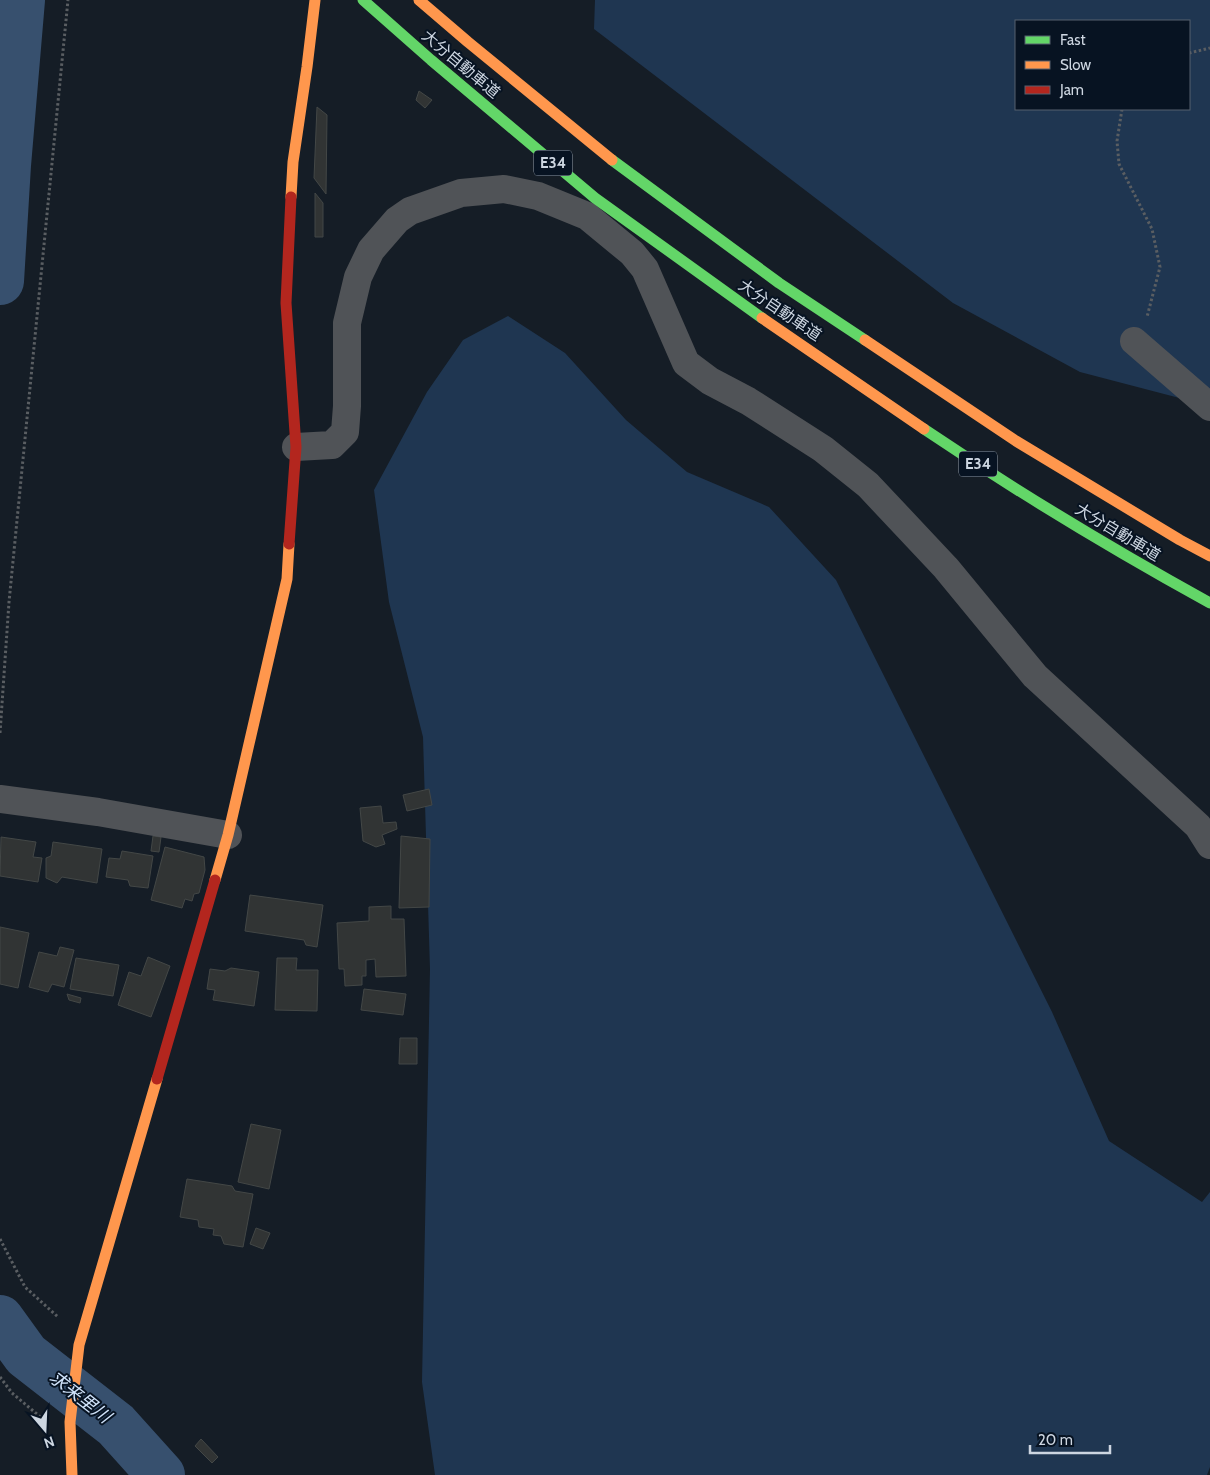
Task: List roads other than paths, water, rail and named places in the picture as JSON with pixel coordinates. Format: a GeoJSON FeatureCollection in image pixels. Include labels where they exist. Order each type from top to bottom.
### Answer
{"type":"FeatureCollection","features":[{"type":"Feature","properties":{"kind":"main road","name":"大分自動車道"},"geometry":{"type":"LineString","coordinates":[[363,0],[595,198],[754,313],[860,383],[991,474],[1157,574],[1210,603]]}},
{"type":"Feature","properties":{"kind":"main road","name":"大分自動車道"},"geometry":{"type":"LineString","coordinates":[[419,0],[626,170],[779,283],[1016,441],[1180,540],[1210,556]]}},
{"type":"Feature","properties":{"kind":"main road"},"geometry":{"type":"LineString","coordinates":[[72,1475],[70,1422],[80,1339],[228,835],[287,579],[296,447],[287,294],[293,162],[307,67],[314,1]]}},
{"type":"Feature","properties":{"kind":"street"},"geometry":{"type":"LineString","coordinates":[[296,447],[332,444],[345,432],[347,406],[347,323],[358,277],[371,250],[397,220],[410,211],[461,193],[504,189],[538,196],[587,216],[632,253],[645,269],[686,363],[710,381],[748,401],[823,449],[868,485],[946,568],[1035,676],[1198,826],[1210,845]]}},
{"type":"Feature","properties":{"kind":"street"},"geometry":{"type":"LineString","coordinates":[[1134,341],[1210,407]]}},
{"type":"Feature","properties":{"kind":"street"},"geometry":{"type":"LineString","coordinates":[[0,799],[98,812],[228,835]]}},
{"type":"Feature","properties":{"kind":"waterway","name":"求来里川"},"geometry":{"type":"LineString","coordinates":[[0,281],[7,165],[21,0]]}},
{"type":"Feature","properties":{"kind":"waterway","name":"求来里川"},"geometry":{"type":"LineString","coordinates":[[0,1319],[26,1355],[116,1425],[161,1475]]}}]}
